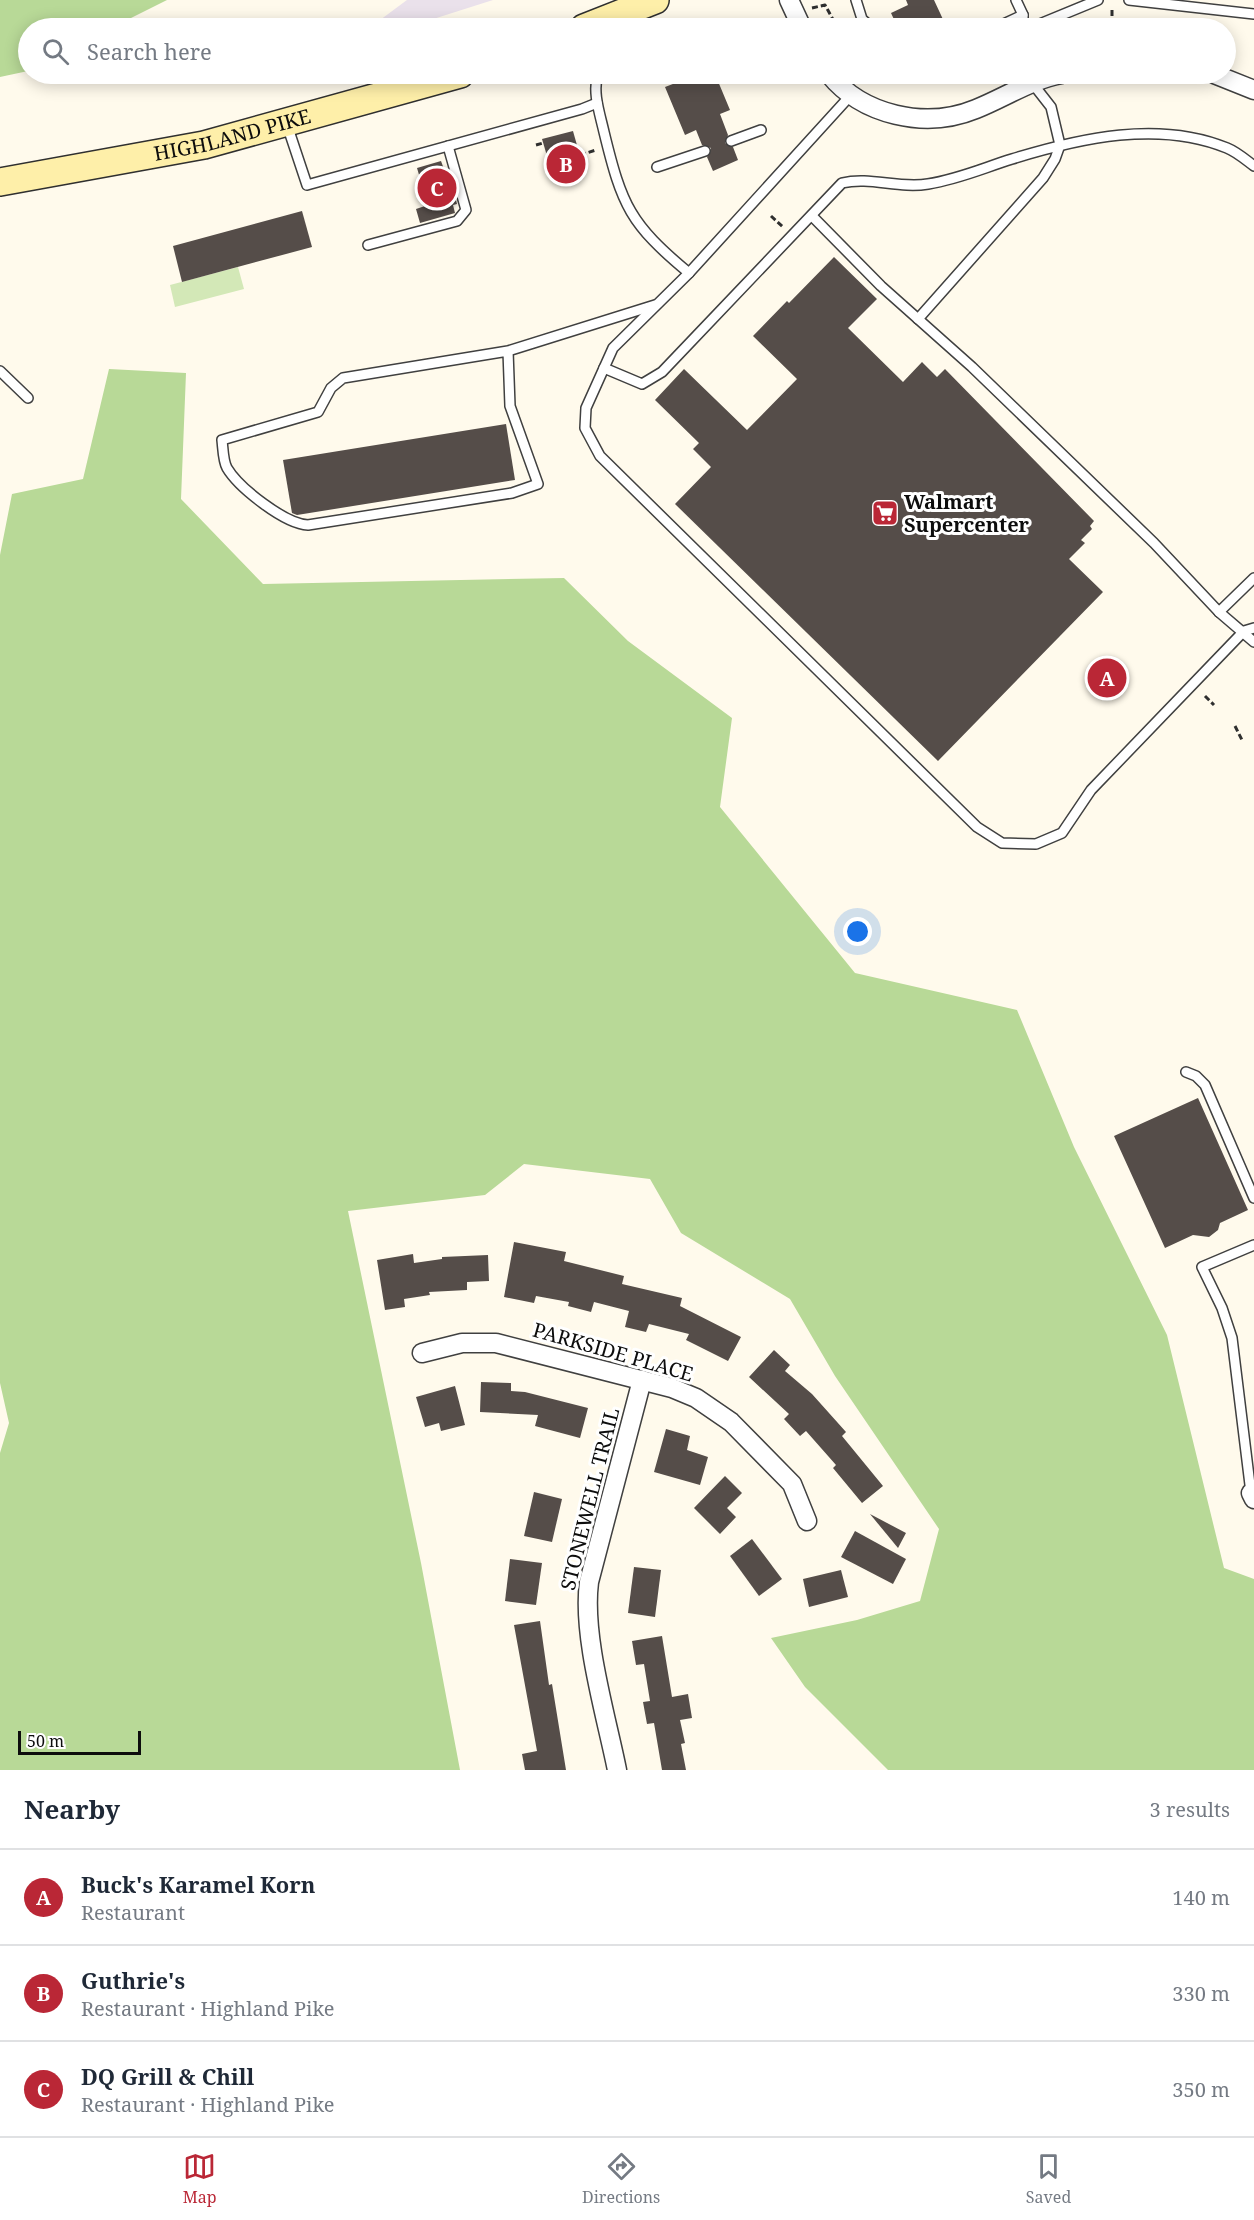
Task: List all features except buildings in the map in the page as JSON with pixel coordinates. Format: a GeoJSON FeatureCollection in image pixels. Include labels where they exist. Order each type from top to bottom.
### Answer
{"type":"FeatureCollection","features":[{"type":"Feature","properties":{"kind":"main road"},"geometry":{"type":"LineString","coordinates":[[622,18],[656,0]]}},
{"type":"Feature","properties":{"kind":"main road","name":"HIGHLAND PIKE"},"geometry":{"type":"LineString","coordinates":[[0,182],[204,145],[425,84]]}},
{"type":"Feature","properties":{"kind":"street"},"geometry":{"type":"LineString","coordinates":[[789,0],[797,18]]}},
{"type":"Feature","properties":{"kind":"street"},"geometry":{"type":"LineString","coordinates":[[1236,81],[1252,86]]}},
{"type":"Feature","properties":{"kind":"street"},"geometry":{"type":"LineString","coordinates":[[838,84],[850,96],[877,111],[904,117],[934,118],[973,111],[1023,84]]}},
{"type":"Feature","properties":{"kind":"street","name":"PARKSIDE PLACE"},"geometry":{"type":"LineString","coordinates":[[422,1353],[462,1343],[496,1343],[672,1388],[696,1398],[731,1422],[792,1484],[807,1521]]}},
{"type":"Feature","properties":{"kind":"street","name":"STONEWELL TRAIL"},"geometry":{"type":"LineString","coordinates":[[617,1770],[588,1625],[587,1600],[589,1582],[642,1380]]}},
{"type":"Feature","properties":{"kind":"lane"},"geometry":{"type":"LineString","coordinates":[[856,0],[862,18]]}},
{"type":"Feature","properties":{"kind":"lane"},"geometry":{"type":"LineString","coordinates":[[1054,18],[1098,0]]}},
{"type":"Feature","properties":{"kind":"lane"},"geometry":{"type":"LineString","coordinates":[[1129,0],[1254,14]]}},
{"type":"Feature","properties":{"kind":"lane"},"geometry":{"type":"LineString","coordinates":[[1017,18],[1023,15],[1019,1]]}},
{"type":"Feature","properties":{"kind":"lane"},"geometry":{"type":"LineString","coordinates":[[597,84],[597,103],[618,186],[629,211],[661,249],[689,273]]}},
{"type":"Feature","properties":{"kind":"lane"},"geometry":{"type":"LineString","coordinates":[[918,319],[1043,178],[1060,145],[1051,106],[1036,84]]}},
{"type":"Feature","properties":{"kind":"lane"},"geometry":{"type":"LineString","coordinates":[[850,96],[689,273],[613,348],[586,408],[585,428],[600,456],[977,827],[1002,843],[1036,844],[1062,834],[1091,790],[1249,630]]}},
{"type":"Feature","properties":{"kind":"lane"},"geometry":{"type":"LineString","coordinates":[[287,123],[307,185],[597,103]]}},
{"type":"Feature","properties":{"kind":"lane"},"geometry":{"type":"LineString","coordinates":[[731,141],[760,130]]}},
{"type":"Feature","properties":{"kind":"lane"},"geometry":{"type":"LineString","coordinates":[[604,368],[642,384],[662,372],[842,183],[857,179],[898,186],[926,184],[969,176],[1010,160],[1090,138],[1178,134],[1230,149],[1254,166]]}},
{"type":"Feature","properties":{"kind":"lane"},"geometry":{"type":"LineString","coordinates":[[368,244],[457,221],[466,210],[448,146]]}},
{"type":"Feature","properties":{"kind":"lane"},"geometry":{"type":"LineString","coordinates":[[657,168],[705,151]]}},
{"type":"Feature","properties":{"kind":"lane"},"geometry":{"type":"LineString","coordinates":[[812,216],[881,286],[972,367],[1154,543],[1219,612],[1249,630],[1254,642]]}},
{"type":"Feature","properties":{"kind":"lane"},"geometry":{"type":"LineString","coordinates":[[508,351],[510,406],[537,484],[512,493],[297,525],[245,487],[226,467],[222,440],[318,412],[331,388],[343,378],[508,351],[658,304]]}},
{"type":"Feature","properties":{"kind":"lane"},"geometry":{"type":"LineString","coordinates":[[0,371],[28,398]]}},
{"type":"Feature","properties":{"kind":"lane"},"geometry":{"type":"LineString","coordinates":[[1219,612],[1254,578]]}},
{"type":"Feature","properties":{"kind":"lane"},"geometry":{"type":"LineString","coordinates":[[1186,1072],[1196,1076],[1205,1085],[1254,1197]]}},
{"type":"Feature","properties":{"kind":"lane"},"geometry":{"type":"LineString","coordinates":[[1253,1496],[1232,1338],[1222,1308],[1202,1267],[1254,1245]]}},
{"type":"Feature","properties":{"kind":"path"},"geometry":{"type":"LineString","coordinates":[[812,8],[825,4],[832,18]]}},
{"type":"Feature","properties":{"kind":"path"},"geometry":{"type":"LineString","coordinates":[[1112,10],[1112,18]]}},
{"type":"Feature","properties":{"kind":"path"},"geometry":{"type":"LineString","coordinates":[[536,145],[543,143]]}},
{"type":"Feature","properties":{"kind":"path"},"geometry":{"type":"LineString","coordinates":[[580,155],[598,149]]}},
{"type":"Feature","properties":{"kind":"path"},"geometry":{"type":"LineString","coordinates":[[771,216],[787,230]]}},
{"type":"Feature","properties":{"kind":"path"},"geometry":{"type":"LineString","coordinates":[[1205,696],[1214,705]]}},
{"type":"Feature","properties":{"kind":"path"},"geometry":{"type":"LineString","coordinates":[[1235,726],[1242,740]]}},
{"type":"Feature","properties":{"kind":"shaded area"},"geometry":{"type":"Polygon","coordinates":[[[407,0],[493,0],[436,18],[383,18],[407,0]]]}},
{"type":"Feature","properties":{"kind":"green space"},"geometry":{"type":"Polygon","coordinates":[[[0,0],[167,0],[131,18],[18,18],[18,73],[0,77],[0,0]]]}},
{"type":"Feature","properties":{"kind":"green space"},"geometry":{"type":"Polygon","coordinates":[[[238,267],[244,289],[175,307],[170,285],[238,267]]]}},
{"type":"Feature","properties":{"kind":"green space"},"geometry":{"type":"Polygon","coordinates":[[[109,369],[186,373],[181,499],[263,584],[564,578],[628,641],[732,718],[720,807],[855,973],[1017,1010],[1074,1147],[1167,1335],[1224,1568],[1254,1579],[1254,1770],[888,1770],[805,1687],[771,1638],[857,1620],[920,1601],[939,1529],[835,1376],[790,1299],[681,1233],[650,1179],[524,1164],[485,1195],[348,1211],[421,1563],[460,1770],[0,1770],[0,1453],[9,1423],[0,1383],[0,555],[12,494],[83,479],[109,369]]]}},
{"type":"Feature","properties":{"kind":"place","name":"Guthrie's"},"geometry":{"type":"Point","coordinates":[566,164]}},
{"type":"Feature","properties":{"kind":"place","name":"DQ Grill & Chill"},"geometry":{"type":"Point","coordinates":[437,188]}},
{"type":"Feature","properties":{"kind":"place","name":"Walmart Supercenter"},"geometry":{"type":"Point","coordinates":[885,513]}},
{"type":"Feature","properties":{"kind":"place","name":"Buck's Karamel Korn"},"geometry":{"type":"Point","coordinates":[1107,678]}}]}
